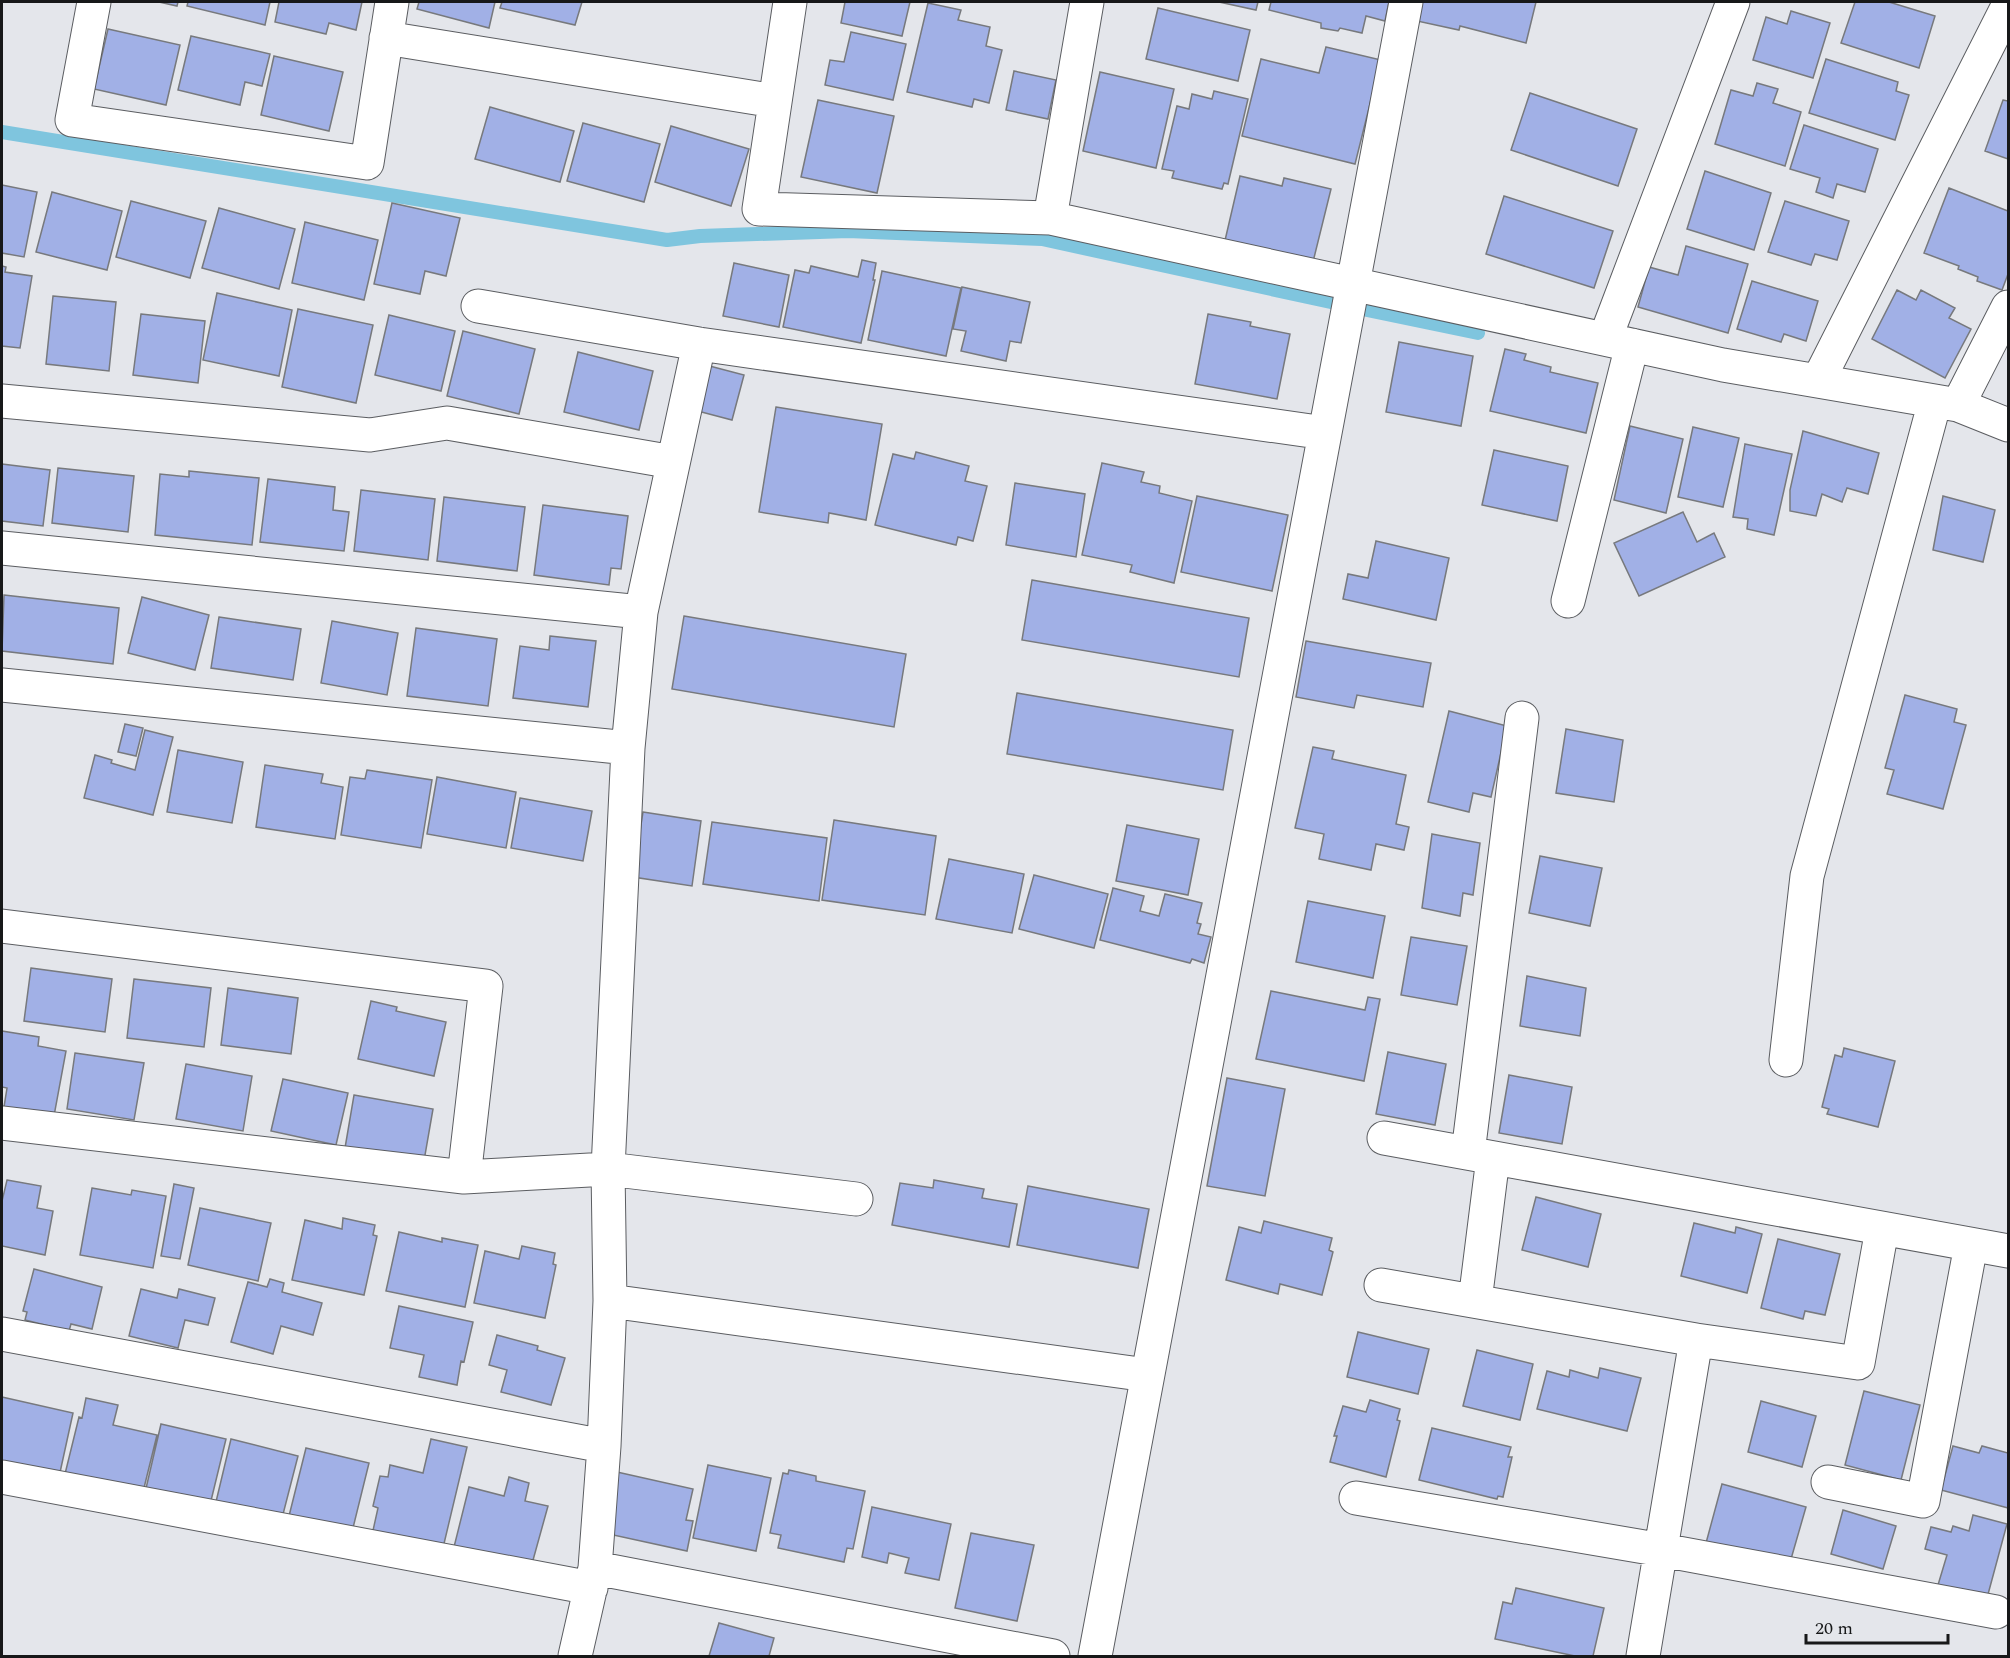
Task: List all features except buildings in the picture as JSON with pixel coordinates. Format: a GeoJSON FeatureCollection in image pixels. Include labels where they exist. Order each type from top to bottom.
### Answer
{"type":"FeatureCollection","features":[{"type":"Feature","properties":{"kind":"street"},"geometry":{"type":"LineString","coordinates":[[94,2],[72,120],[366,163],[392,2]]}},
{"type":"Feature","properties":{"kind":"street"},"geometry":{"type":"LineString","coordinates":[[790,2],[759,208],[1050,218],[1724,365],[1946,403],[2008,425]]}},
{"type":"Feature","properties":{"kind":"street"},"geometry":{"type":"LineString","coordinates":[[1050,218],[1087,2]]}},
{"type":"Feature","properties":{"kind":"street"},"geometry":{"type":"LineString","coordinates":[[1095,1656],[1406,2]]}},
{"type":"Feature","properties":{"kind":"street"},"geometry":{"type":"LineString","coordinates":[[1568,601],[1619,342],[1733,2]]}},
{"type":"Feature","properties":{"kind":"street"},"geometry":{"type":"LineString","coordinates":[[1818,381],[2008,6]]}},
{"type":"Feature","properties":{"kind":"street"},"geometry":{"type":"LineString","coordinates":[[386,38],[775,101]]}},
{"type":"Feature","properties":{"kind":"street"},"geometry":{"type":"LineString","coordinates":[[478,306],[699,344],[1324,433]]}},
{"type":"Feature","properties":{"kind":"street"},"geometry":{"type":"LineString","coordinates":[[1786,1060],[1807,876],[1946,403],[2008,307]]}},
{"type":"Feature","properties":{"kind":"street"},"geometry":{"type":"LineString","coordinates":[[575,1656],[593,1578],[604,1446],[610,1301],[608,1169],[628,748],[641,612],[699,344]]}},
{"type":"Feature","properties":{"kind":"street"},"geometry":{"type":"LineString","coordinates":[[2,401],[370,435],[447,423],[673,462]]}},
{"type":"Feature","properties":{"kind":"street"},"geometry":{"type":"LineString","coordinates":[[2,548],[641,612]]}},
{"type":"Feature","properties":{"kind":"street"},"geometry":{"type":"LineString","coordinates":[[2,685],[628,748]]}},
{"type":"Feature","properties":{"kind":"street"},"geometry":{"type":"LineString","coordinates":[[1475,1301],[1480,1155],[1522,718]]}},
{"type":"Feature","properties":{"kind":"street"},"geometry":{"type":"LineString","coordinates":[[2,926],[486,986],[464,1177]]}},
{"type":"Feature","properties":{"kind":"street"},"geometry":{"type":"LineString","coordinates":[[2,1124],[464,1177],[608,1169],[856,1199]]}},
{"type":"Feature","properties":{"kind":"street"},"geometry":{"type":"LineString","coordinates":[[1384,1138],[2008,1251]]}},
{"type":"Feature","properties":{"kind":"street"},"geometry":{"type":"LineString","coordinates":[[1382,1285],[1696,1340],[1858,1363],[1882,1229]]}},
{"type":"Feature","properties":{"kind":"street"},"geometry":{"type":"LineString","coordinates":[[1828,1482],[1923,1501],[1971,1245]]}},
{"type":"Feature","properties":{"kind":"street"},"geometry":{"type":"LineString","coordinates":[[610,1301],[1147,1375]]}},
{"type":"Feature","properties":{"kind":"street"},"geometry":{"type":"LineString","coordinates":[[2,1334],[604,1446]]}},
{"type":"Feature","properties":{"kind":"street"},"geometry":{"type":"LineString","coordinates":[[1643,1656],[1696,1340]]}},
{"type":"Feature","properties":{"kind":"street"},"geometry":{"type":"LineString","coordinates":[[2,1477],[1053,1656]]}},
{"type":"Feature","properties":{"kind":"street"},"geometry":{"type":"LineString","coordinates":[[1356,1498],[1662,1550],[1996,1612]]}},
{"type":"Feature","properties":{"kind":"waterway"},"geometry":{"type":"LineString","coordinates":[[2,132],[667,240],[700,236],[848,231],[1042,239],[1340,304]]}},
{"type":"Feature","properties":{"kind":"waterway"},"geometry":{"type":"LineString","coordinates":[[1367,310],[1478,333]]}}]}
